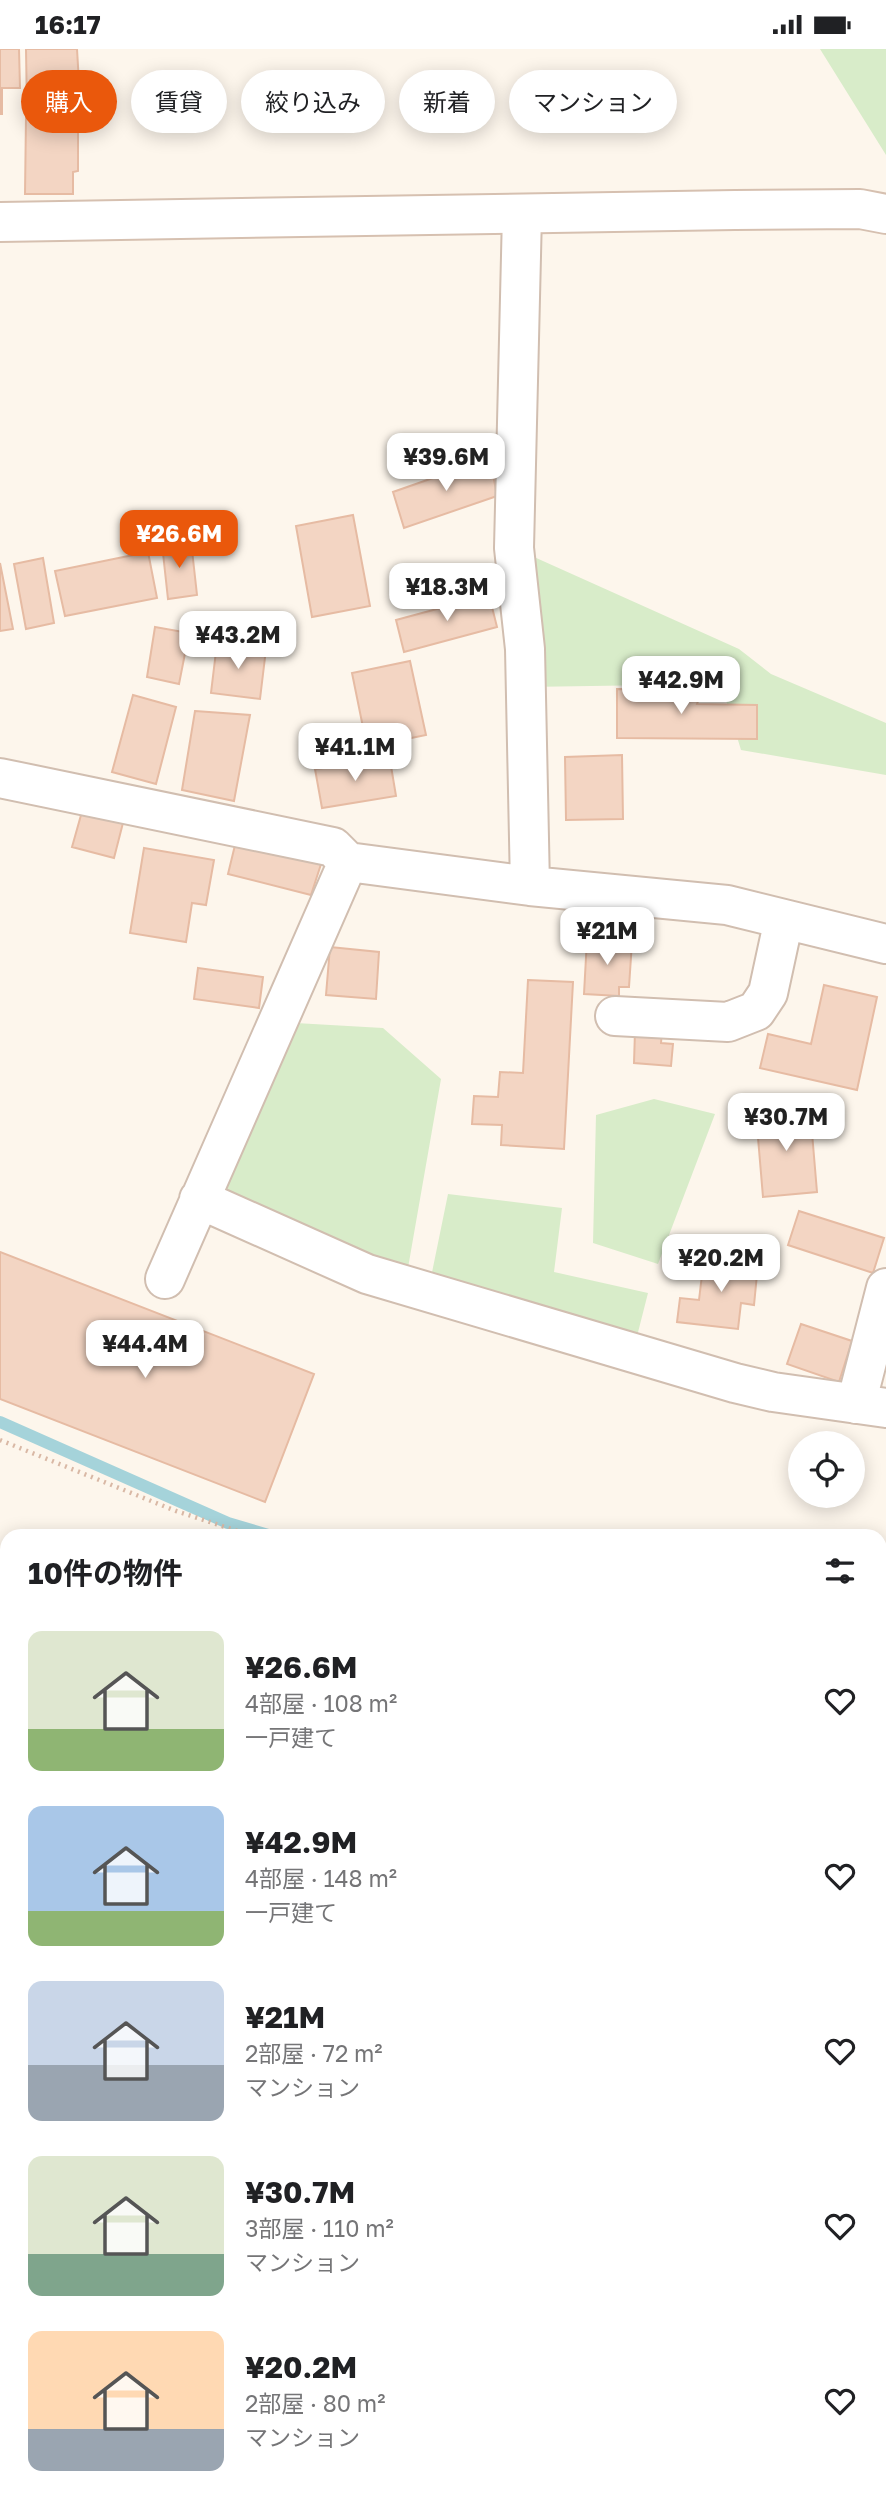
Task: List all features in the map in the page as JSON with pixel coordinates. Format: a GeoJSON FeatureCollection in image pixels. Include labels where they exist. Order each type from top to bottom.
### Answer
{"type":"FeatureCollection","features":[{"type":"Feature","properties":{"kind":"street"},"geometry":{"type":"LineString","coordinates":[[0,222],[846,209],[886,214]]}},
{"type":"Feature","properties":{"kind":"street"},"geometry":{"type":"LineString","coordinates":[[522,214],[514,548],[525,649],[530,886]]}},
{"type":"Feature","properties":{"kind":"street"},"geometry":{"type":"LineString","coordinates":[[0,778],[334,847],[348,862],[530,886],[727,905],[886,944]]}},
{"type":"Feature","properties":{"kind":"street"},"geometry":{"type":"LineString","coordinates":[[165,1279],[348,862]]}},
{"type":"Feature","properties":{"kind":"street"},"geometry":{"type":"LineString","coordinates":[[615,1016],[728,1022],[756,1011],[768,993],[784,919]]}},
{"type":"Feature","properties":{"kind":"street"},"geometry":{"type":"LineString","coordinates":[[199,1199],[367,1274],[734,1383],[773,1392],[871,1406],[886,1288]]}},
{"type":"Feature","properties":{"kind":"path"},"geometry":{"type":"LineString","coordinates":[[0,1440],[176,1511],[231,1529]]}},
{"type":"Feature","properties":{"kind":"green space"},"geometry":{"type":"Polygon","coordinates":[[[820,49],[886,49],[886,155],[820,49]]]}},
{"type":"Feature","properties":{"kind":"green space"},"geometry":{"type":"Polygon","coordinates":[[[514,548],[739,649],[771,674],[886,723],[886,775],[741,750],[721,684],[526,687],[514,548]]]}},
{"type":"Feature","properties":{"kind":"green space"},"geometry":{"type":"Polygon","coordinates":[[[278,1022],[383,1028],[441,1079],[405,1285],[199,1199],[278,1022]]]}},
{"type":"Feature","properties":{"kind":"green space"},"geometry":{"type":"Polygon","coordinates":[[[654,1099],[715,1114],[658,1264],[593,1243],[596,1115],[654,1099]]]}},
{"type":"Feature","properties":{"kind":"green space"},"geometry":{"type":"Polygon","coordinates":[[[448,1194],[562,1208],[554,1272],[648,1293],[633,1352],[428,1292],[448,1194]]]}},
{"type":"Feature","properties":{"kind":"building"},"geometry":{"type":"Polygon","coordinates":[[[0,49],[19,49],[20,88],[2,88],[2,114],[0,114],[0,49]]]}},
{"type":"Feature","properties":{"kind":"building"},"geometry":{"type":"Polygon","coordinates":[[[26,49],[77,49],[78,70],[26,70],[26,49]]]}},
{"type":"Feature","properties":{"kind":"building"},"geometry":{"type":"Polygon","coordinates":[[[26,133],[78,133],[78,171],[73,172],[73,194],[25,194],[26,133]]]}},
{"type":"Feature","properties":{"kind":"building"},"geometry":{"type":"Polygon","coordinates":[[[490,458],[497,496],[404,528],[393,492],[490,458]]]}},
{"type":"Feature","properties":{"kind":"building"},"geometry":{"type":"Polygon","coordinates":[[[353,515],[370,606],[312,617],[296,526],[353,515]]]}},
{"type":"Feature","properties":{"kind":"building"},"geometry":{"type":"Polygon","coordinates":[[[191,541],[197,595],[168,599],[162,544],[191,541]]]}},
{"type":"Feature","properties":{"kind":"building"},"geometry":{"type":"Polygon","coordinates":[[[148,552],[157,598],[65,616],[55,571],[148,552]]]}},
{"type":"Feature","properties":{"kind":"building"},"geometry":{"type":"Polygon","coordinates":[[[43,558],[54,623],[26,629],[14,564],[43,558]]]}},
{"type":"Feature","properties":{"kind":"building"},"geometry":{"type":"Polygon","coordinates":[[[0,563],[13,629],[0,631],[0,563]]]}},
{"type":"Feature","properties":{"kind":"building"},"geometry":{"type":"Polygon","coordinates":[[[489,595],[497,627],[404,652],[396,620],[489,595]]]}},
{"type":"Feature","properties":{"kind":"building"},"geometry":{"type":"Polygon","coordinates":[[[155,627],[189,633],[179,684],[147,677],[155,627]]]}},
{"type":"Feature","properties":{"kind":"building"},"geometry":{"type":"Polygon","coordinates":[[[217,643],[266,649],[260,699],[211,693],[217,643]]]}},
{"type":"Feature","properties":{"kind":"building"},"geometry":{"type":"Polygon","coordinates":[[[410,661],[426,735],[367,747],[352,673],[410,661]]]}},
{"type":"Feature","properties":{"kind":"building"},"geometry":{"type":"Polygon","coordinates":[[[617,689],[702,690],[697,704],[757,705],[757,739],[617,738],[617,689]]]}},
{"type":"Feature","properties":{"kind":"building"},"geometry":{"type":"Polygon","coordinates":[[[133,695],[176,707],[156,784],[112,772],[133,695]]]}},
{"type":"Feature","properties":{"kind":"building"},"geometry":{"type":"Polygon","coordinates":[[[195,711],[250,715],[234,801],[182,790],[195,711]]]}},
{"type":"Feature","properties":{"kind":"building"},"geometry":{"type":"Polygon","coordinates":[[[622,755],[623,819],[566,820],[565,757],[622,755]]]}},
{"type":"Feature","properties":{"kind":"building"},"geometry":{"type":"Polygon","coordinates":[[[390,760],[396,796],[322,808],[315,769],[390,760]]]}},
{"type":"Feature","properties":{"kind":"building"},"geometry":{"type":"Polygon","coordinates":[[[83,808],[124,819],[114,858],[72,847],[83,808]]]}},
{"type":"Feature","properties":{"kind":"building"},"geometry":{"type":"Polygon","coordinates":[[[236,841],[322,861],[311,895],[228,874],[236,841]]]}},
{"type":"Feature","properties":{"kind":"building"},"geometry":{"type":"Polygon","coordinates":[[[144,848],[214,860],[206,905],[192,903],[186,942],[130,933],[144,848]]]}},
{"type":"Feature","properties":{"kind":"building"},"geometry":{"type":"Polygon","coordinates":[[[576,910],[600,912],[598,935],[574,933],[576,910]]]}},
{"type":"Feature","properties":{"kind":"building"},"geometry":{"type":"Polygon","coordinates":[[[587,939],[632,942],[629,987],[619,987],[619,996],[584,994],[587,939]]]}},
{"type":"Feature","properties":{"kind":"building"},"geometry":{"type":"Polygon","coordinates":[[[330,947],[379,952],[376,999],[326,995],[330,947]]]}},
{"type":"Feature","properties":{"kind":"building"},"geometry":{"type":"Polygon","coordinates":[[[198,968],[263,977],[259,1008],[194,999],[198,968]]]}},
{"type":"Feature","properties":{"kind":"building"},"geometry":{"type":"Polygon","coordinates":[[[528,980],[573,982],[564,1149],[501,1145],[502,1125],[472,1124],[474,1096],[498,1097],[500,1072],[523,1073],[528,980]]]}},
{"type":"Feature","properties":{"kind":"building"},"geometry":{"type":"Polygon","coordinates":[[[824,985],[877,997],[857,1090],[760,1068],[768,1034],[811,1044],[824,985]]]}},
{"type":"Feature","properties":{"kind":"building"},"geometry":{"type":"Polygon","coordinates":[[[635,1031],[662,1032],[661,1043],[673,1044],[671,1066],[634,1063],[635,1031]]]}},
{"type":"Feature","properties":{"kind":"building"},"geometry":{"type":"Polygon","coordinates":[[[810,1109],[817,1192],[763,1197],[756,1114],[810,1109]]]}},
{"type":"Feature","properties":{"kind":"building"},"geometry":{"type":"Polygon","coordinates":[[[799,1211],[884,1238],[873,1273],[788,1245],[799,1211]]]}},
{"type":"Feature","properties":{"kind":"building"},"geometry":{"type":"Polygon","coordinates":[[[0,1252],[314,1374],[265,1502],[0,1399],[0,1252]]]}},
{"type":"Feature","properties":{"kind":"building"},"geometry":{"type":"Polygon","coordinates":[[[704,1258],[758,1264],[754,1305],[741,1303],[738,1329],[677,1322],[680,1298],[699,1300],[704,1258]]]}},
{"type":"Feature","properties":{"kind":"building"},"geometry":{"type":"Polygon","coordinates":[[[801,1324],[852,1341],[839,1382],[787,1364],[801,1324]]]}},
{"type":"Feature","properties":{"kind":"waterway"},"geometry":{"type":"LineString","coordinates":[[0,1422],[228,1523],[248,1529]]}}]}
